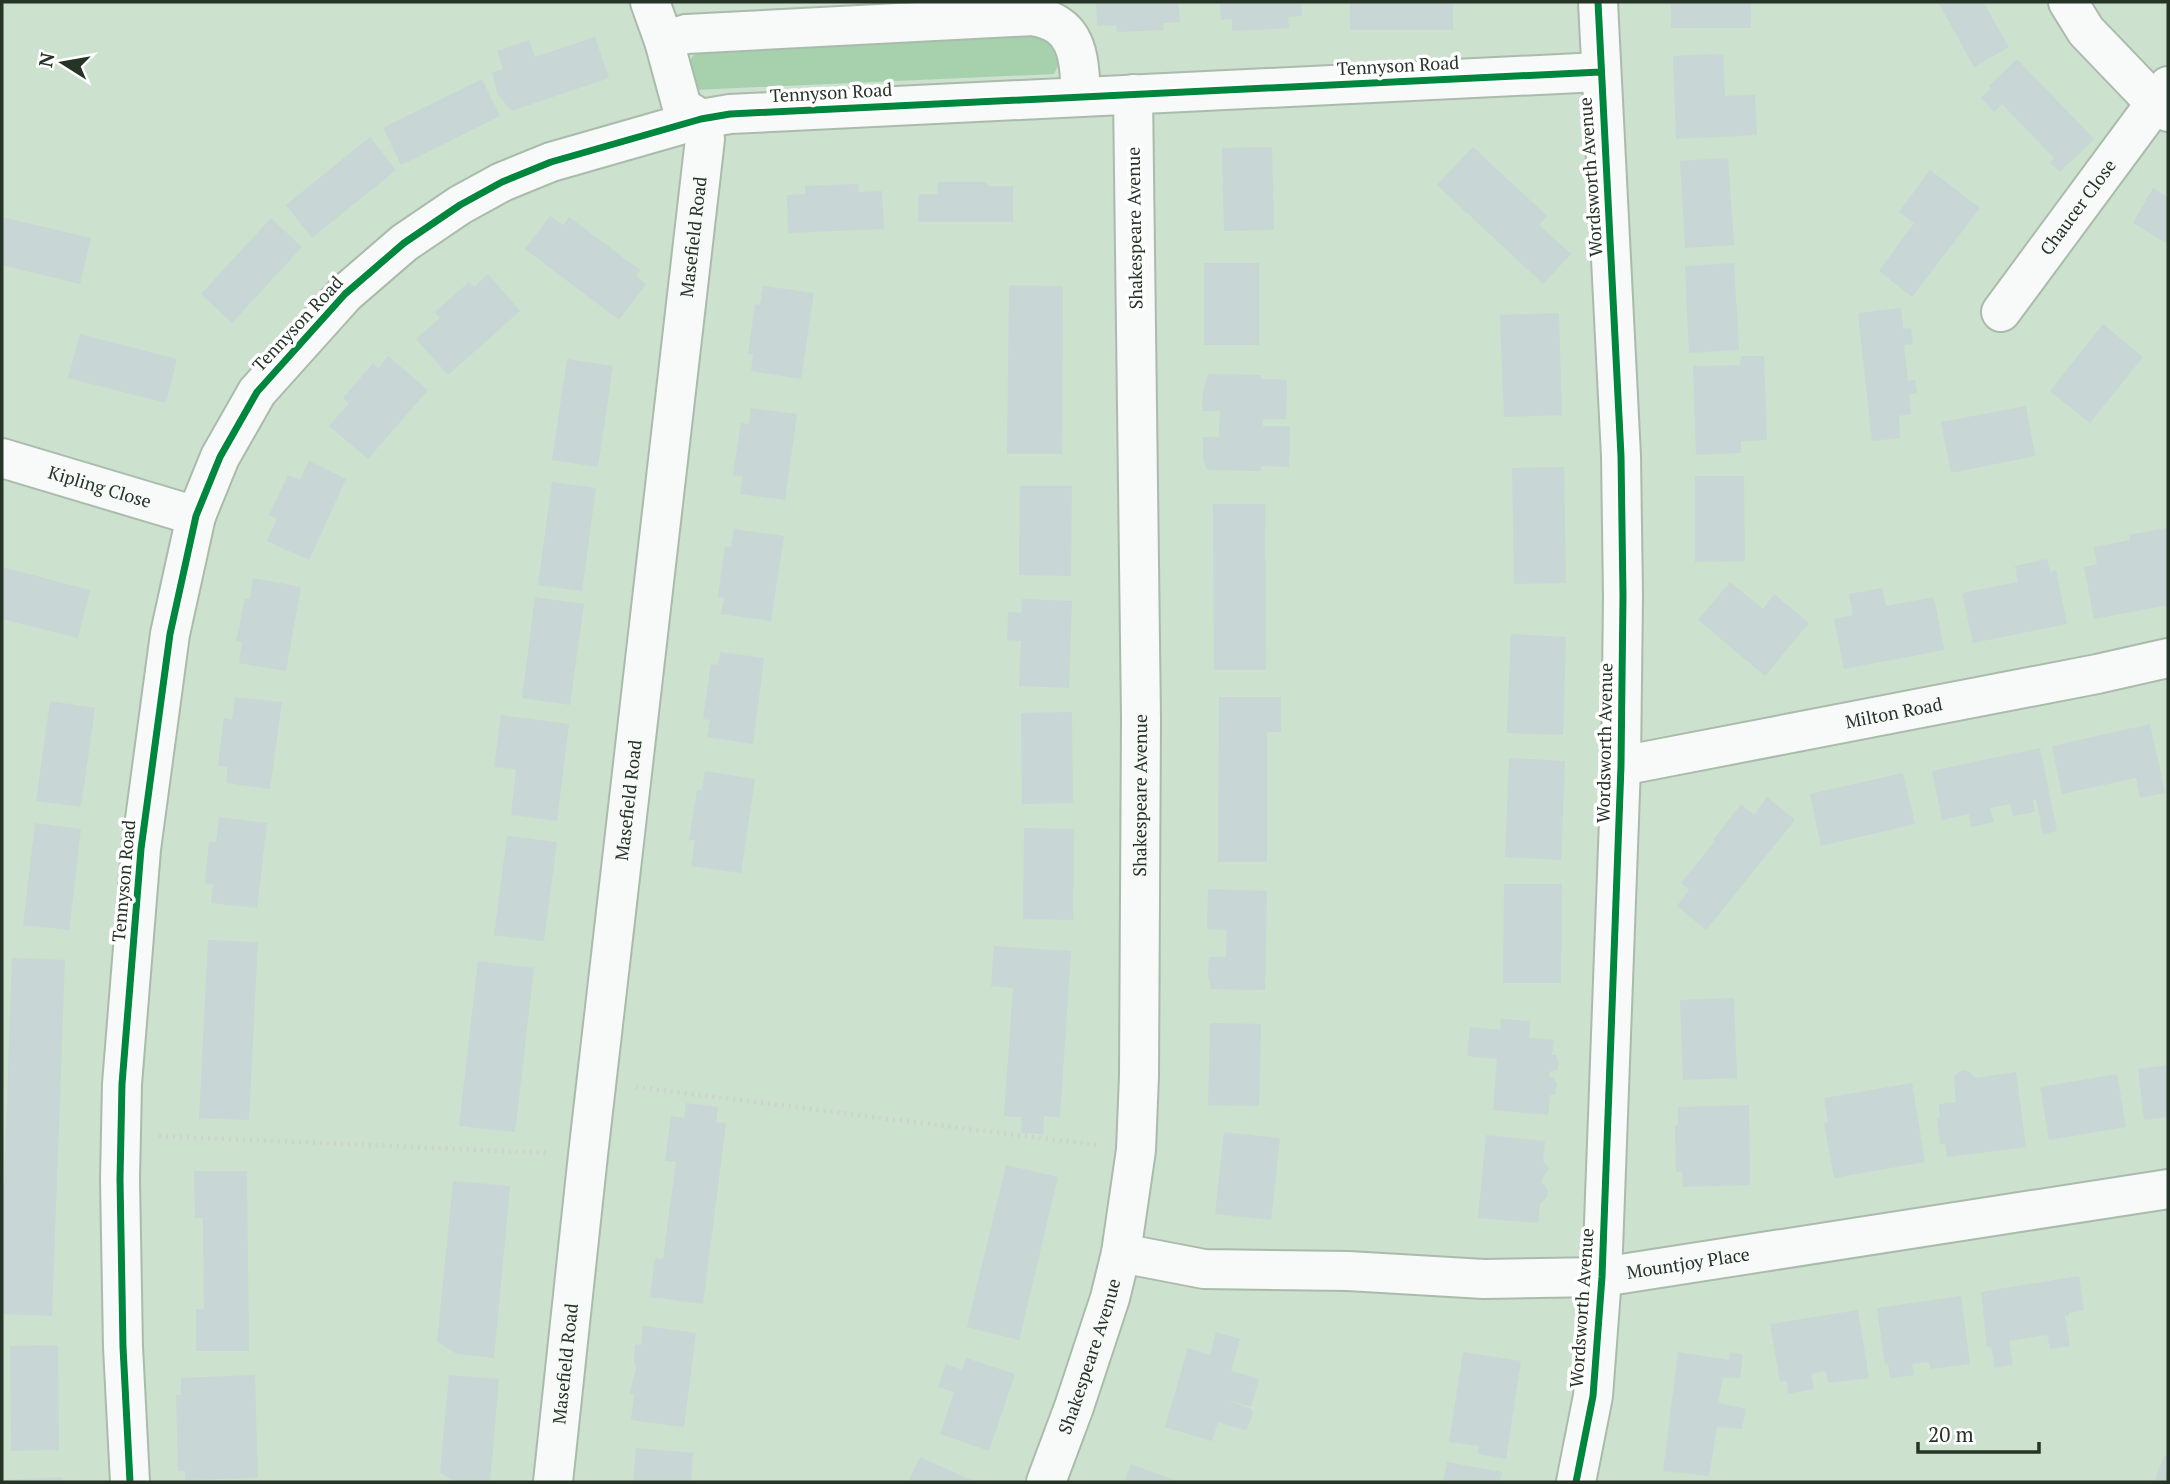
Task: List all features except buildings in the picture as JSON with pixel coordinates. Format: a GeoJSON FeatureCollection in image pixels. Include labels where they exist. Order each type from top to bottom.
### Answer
{"type":"FeatureCollection","features":[{"type":"Feature","properties":{"kind":"street"},"geometry":{"type":"LineString","coordinates":[[650,2],[682,107],[701,119]]}},
{"type":"Feature","properties":{"kind":"street","name":"Wordsworth Avenue"},"geometry":{"type":"LineString","coordinates":[[1576,1482],[1593,1396],[1602,1277],[1621,766],[1621,456],[1598,2]]}},
{"type":"Feature","properties":{"kind":"street"},"geometry":{"type":"LineString","coordinates":[[2068,2],[2085,31],[2164,101]]}},
{"type":"Feature","properties":{"kind":"street"},"geometry":{"type":"LineString","coordinates":[[664,41],[686,34],[1033,16],[1050,19],[1063,28],[1074,44],[1080,66],[1081,97]]}},
{"type":"Feature","properties":{"kind":"street","name":"Tennyson Road"},"geometry":{"type":"LineString","coordinates":[[130,1482],[123,1347],[121,1135],[124,1056],[146,811],[170,634],[196,516],[220,457],[257,392],[345,294],[404,243],[460,205],[502,183],[551,162],[701,119],[730,114],[1600,72]]}},
{"type":"Feature","properties":{"kind":"street","name":"Shakespeare Avenue"},"geometry":{"type":"LineString","coordinates":[[1046,1482],[1106,1310],[1121,1253],[1136,1150],[1141,719],[1133,94]]}},
{"type":"Feature","properties":{"kind":"street","name":"Chaucer Close"},"geometry":{"type":"LineString","coordinates":[[2001,312],[2164,101]]}},
{"type":"Feature","properties":{"kind":"street","name":"Masefield Road"},"geometry":{"type":"LineString","coordinates":[[553,1482],[588,1155],[704,152],[705,139],[701,119]]}},
{"type":"Feature","properties":{"kind":"street","name":"Kipling Close"},"geometry":{"type":"LineString","coordinates":[[2,458],[196,516]]}},
{"type":"Feature","properties":{"kind":"street","name":"Milton Road"},"geometry":{"type":"LineString","coordinates":[[1621,766],[2097,674],[2168,657]]}},
{"type":"Feature","properties":{"kind":"street","name":"Mountjoy Place"},"geometry":{"type":"LineString","coordinates":[[1121,1253],[1204,1269],[1348,1271],[1484,1279],[1602,1277],[2168,1189]]}},
{"type":"Feature","properties":{"kind":"path"},"geometry":{"type":"LineString","coordinates":[[597,1082],[1136,1150]]}},
{"type":"Feature","properties":{"kind":"path"},"geometry":{"type":"LineString","coordinates":[[121,1135],[588,1155]]}},
{"type":"Feature","properties":{"kind":"green space"},"geometry":{"type":"Polygon","coordinates":[[[1045,34],[1060,53],[1054,74],[693,90],[688,72],[691,59],[700,49],[1045,34]]]}},
{"type":"Feature","properties":{"kind":"cycle path"},"geometry":{"type":"LineString","coordinates":[[1576,1482],[1593,1396],[1602,1277],[1621,766],[1621,456],[1598,2]]}},
{"type":"Feature","properties":{"kind":"cycle path"},"geometry":{"type":"LineString","coordinates":[[130,1482],[123,1347],[120,1179],[122,1084],[141,849],[170,634],[196,516],[220,457],[257,392],[345,294],[404,243],[460,205],[502,182],[551,162],[701,119],[730,114],[1600,72]]}}]}
